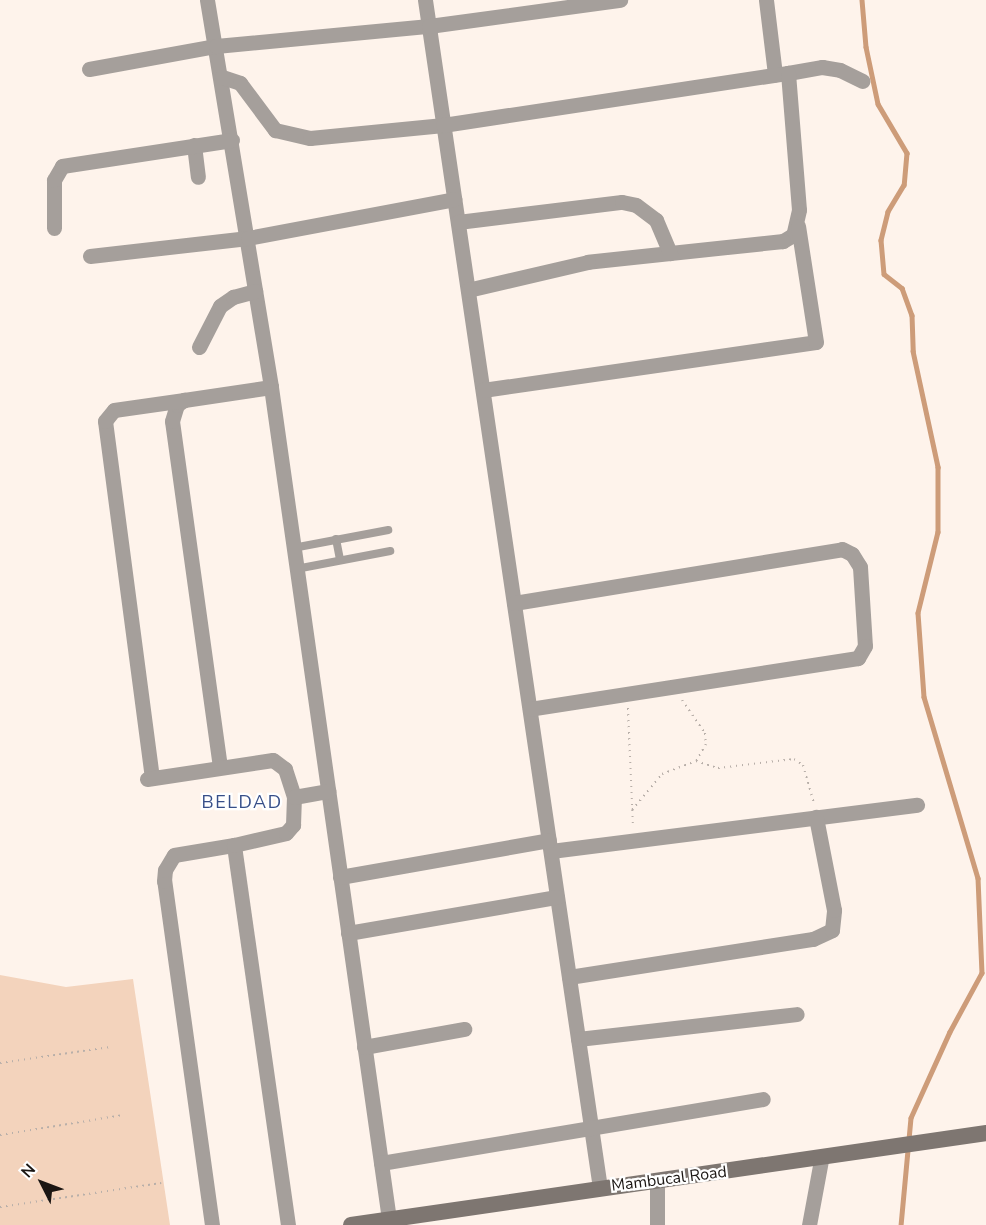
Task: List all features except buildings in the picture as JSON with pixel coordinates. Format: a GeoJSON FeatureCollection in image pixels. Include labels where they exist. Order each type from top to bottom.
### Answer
{"type":"FeatureCollection","features":[{"type":"Feature","properties":{"kind":"main road","name":"Mambucal Road"},"geometry":{"type":"LineString","coordinates":[[351,1225],[600,1188],[821,1160],[986,1133]]}},
{"type":"Feature","properties":{"kind":"street"},"geometry":{"type":"LineString","coordinates":[[207,0],[222,77],[271,387],[389,1219]]}},
{"type":"Feature","properties":{"kind":"street"},"geometry":{"type":"LineString","coordinates":[[425,0],[600,1188]]}},
{"type":"Feature","properties":{"kind":"street"},"geometry":{"type":"LineString","coordinates":[[89,69],[216,46],[429,26],[620,0]]}},
{"type":"Feature","properties":{"kind":"street"},"geometry":{"type":"LineString","coordinates":[[483,390],[816,342],[798,226],[781,74],[766,0]]}},
{"type":"Feature","properties":{"kind":"street"},"geometry":{"type":"LineString","coordinates":[[222,77],[240,83],[265,122],[288,136],[346,136],[443,125],[822,67],[863,81]]}},
{"type":"Feature","properties":{"kind":"street"},"geometry":{"type":"LineString","coordinates":[[54,228],[54,180],[62,166],[232,140]]}},
{"type":"Feature","properties":{"kind":"street"},"geometry":{"type":"LineString","coordinates":[[194,144],[198,177]]}},
{"type":"Feature","properties":{"kind":"street"},"geometry":{"type":"LineString","coordinates":[[90,256],[248,238],[454,200]]}},
{"type":"Feature","properties":{"kind":"street"},"geometry":{"type":"LineString","coordinates":[[458,222],[622,202],[636,205],[656,220],[669,253]]}},
{"type":"Feature","properties":{"kind":"street"},"geometry":{"type":"LineString","coordinates":[[468,290],[588,262],[783,241],[793,235],[798,226]]}},
{"type":"Feature","properties":{"kind":"street"},"geometry":{"type":"LineString","coordinates":[[199,347],[220,306],[241,293],[255,291]]}},
{"type":"Feature","properties":{"kind":"street"},"geometry":{"type":"LineString","coordinates":[[212,1225],[165,870],[174,855],[182,852],[277,837],[291,830],[294,797],[285,769],[273,760],[149,778],[105,421],[114,410],[271,387]]}},
{"type":"Feature","properties":{"kind":"street"},"geometry":{"type":"LineString","coordinates":[[184,400],[177,405],[172,421],[220,767]]}},
{"type":"Feature","properties":{"kind":"street"},"geometry":{"type":"LineString","coordinates":[[514,603],[842,549],[852,554],[860,567],[865,646],[858,658],[530,709]]}},
{"type":"Feature","properties":{"kind":"street"},"geometry":{"type":"LineString","coordinates":[[294,797],[328,791]]}},
{"type":"Feature","properties":{"kind":"street"},"geometry":{"type":"LineString","coordinates":[[340,877],[550,845],[633,840],[917,805]]}},
{"type":"Feature","properties":{"kind":"street"},"geometry":{"type":"LineString","coordinates":[[569,977],[813,939],[832,930],[834,910],[816,817]]}},
{"type":"Feature","properties":{"kind":"street"},"geometry":{"type":"LineString","coordinates":[[234,845],[288,1225]]}},
{"type":"Feature","properties":{"kind":"street"},"geometry":{"type":"LineString","coordinates":[[348,933],[557,897]]}},
{"type":"Feature","properties":{"kind":"street"},"geometry":{"type":"LineString","coordinates":[[578,1039],[797,1014]]}},
{"type":"Feature","properties":{"kind":"street"},"geometry":{"type":"LineString","coordinates":[[364,1047],[464,1029]]}},
{"type":"Feature","properties":{"kind":"street"},"geometry":{"type":"LineString","coordinates":[[381,1163],[763,1099]]}},
{"type":"Feature","properties":{"kind":"street"},"geometry":{"type":"LineString","coordinates":[[809,1225],[821,1160]]}},
{"type":"Feature","properties":{"kind":"street"},"geometry":{"type":"LineString","coordinates":[[657,1181],[657,1225]]}},
{"type":"Feature","properties":{"kind":"lane"},"geometry":{"type":"LineString","coordinates":[[294,548],[388,530]]}},
{"type":"Feature","properties":{"kind":"lane"},"geometry":{"type":"LineString","coordinates":[[336,539],[340,560]]}},
{"type":"Feature","properties":{"kind":"lane"},"geometry":{"type":"LineString","coordinates":[[296,569],[390,551]]}},
{"type":"Feature","properties":{"kind":"path"},"geometry":{"type":"LineString","coordinates":[[672,687],[705,733],[706,744],[696,761]]}},
{"type":"Feature","properties":{"kind":"path"},"geometry":{"type":"LineString","coordinates":[[627,694],[633,840]]}},
{"type":"Feature","properties":{"kind":"path"},"geometry":{"type":"LineString","coordinates":[[632,810],[662,774],[696,761],[718,768],[794,759],[803,765],[810,783],[816,817]]}},
{"type":"Feature","properties":{"kind":"path"},"geometry":{"type":"LineString","coordinates":[[0,1063],[110,1047]]}},
{"type":"Feature","properties":{"kind":"path"},"geometry":{"type":"LineString","coordinates":[[0,1135],[123,1115]]}},
{"type":"Feature","properties":{"kind":"path"},"geometry":{"type":"LineString","coordinates":[[0,1207],[161,1183]]}},
{"type":"Feature","properties":{"kind":"shaded area"},"geometry":{"type":"Polygon","coordinates":[[[0,975],[66,987],[133,979],[170,1225],[0,1225],[0,975]]]}},
{"type":"Feature","properties":{"kind":"waterway"},"geometry":{"type":"LineString","coordinates":[[862,0],[866,47],[878,104],[907,153],[904,185],[888,212],[881,240],[884,274],[902,288],[912,315],[913,351],[938,467],[938,532],[918,613],[924,697],[978,878],[982,973],[950,1032],[911,1118],[901,1225]]}},
{"type":"Feature","properties":{"kind":"district","name":"BELDAD"},"geometry":{"type":"Point","coordinates":[242,802]}}]}
